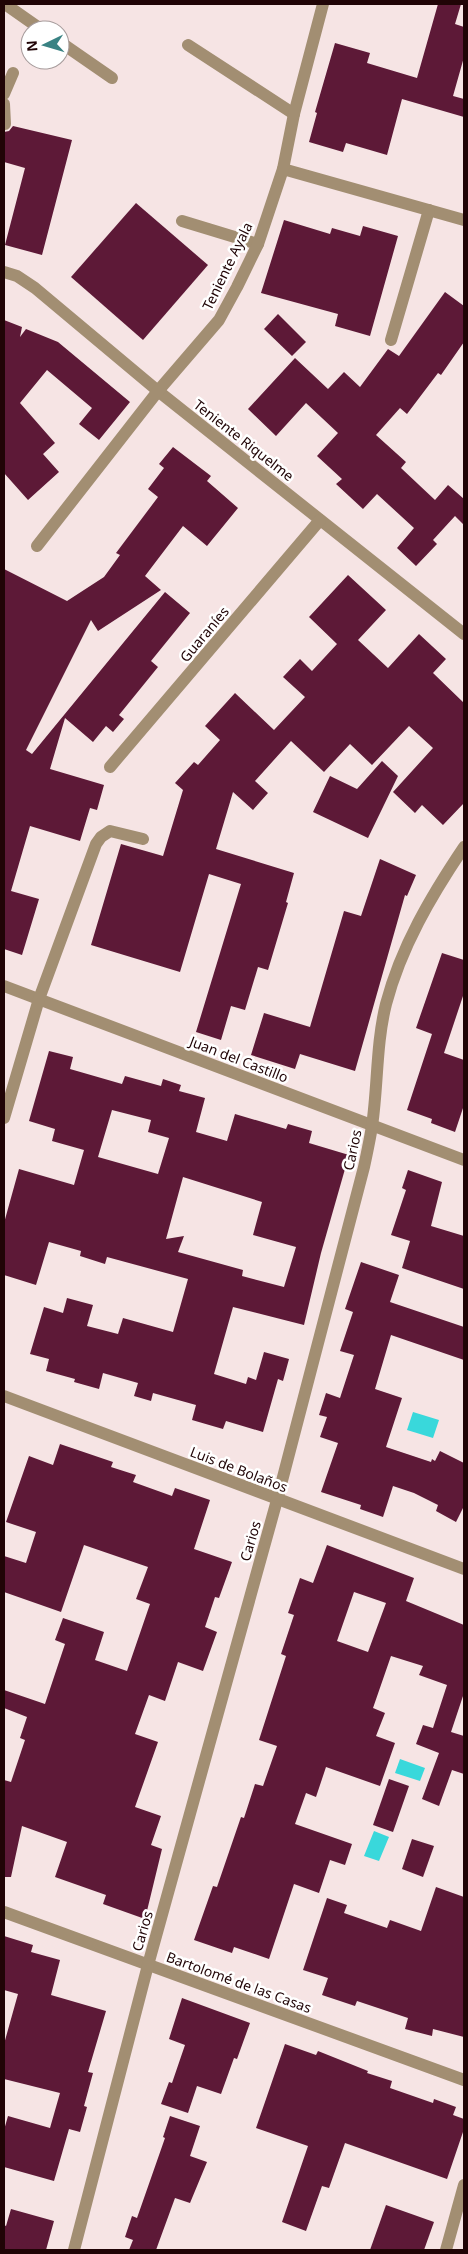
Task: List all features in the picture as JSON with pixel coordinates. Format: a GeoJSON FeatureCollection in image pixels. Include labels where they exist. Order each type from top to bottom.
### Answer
{"type":"FeatureCollection","features":[{"type":"Feature","properties":{"kind":"street"},"geometry":{"type":"LineString","coordinates":[[5,4],[28,20]]}},
{"type":"Feature","properties":{"kind":"street","name":"Teniente Ayala"},"geometry":{"type":"LineString","coordinates":[[37,546],[158,391],[219,320],[258,244],[283,169],[294,114],[323,4]]}},
{"type":"Feature","properties":{"kind":"street"},"geometry":{"type":"LineString","coordinates":[[188,45],[294,114]]}},
{"type":"Feature","properties":{"kind":"street"},"geometry":{"type":"LineString","coordinates":[[70,49],[112,78]]}},
{"type":"Feature","properties":{"kind":"street"},"geometry":{"type":"LineString","coordinates":[[4,94],[13,73]]}},
{"type":"Feature","properties":{"kind":"street"},"geometry":{"type":"LineString","coordinates":[[4,104],[5,124]]}},
{"type":"Feature","properties":{"kind":"street"},"geometry":{"type":"LineString","coordinates":[[283,169],[464,220]]}},
{"type":"Feature","properties":{"kind":"street"},"geometry":{"type":"LineString","coordinates":[[391,340],[429,210]]}},
{"type":"Feature","properties":{"kind":"street"},"geometry":{"type":"LineString","coordinates":[[182,221],[258,244]]}},
{"type":"Feature","properties":{"kind":"street","name":"Teniente Riquelme"},"geometry":{"type":"LineString","coordinates":[[4,272],[17,276],[34,288],[158,391],[464,634]]}},
{"type":"Feature","properties":{"kind":"street","name":"Guaraníes"},"geometry":{"type":"LineString","coordinates":[[110,767],[320,520]]}},
{"type":"Feature","properties":{"kind":"street"},"geometry":{"type":"LineString","coordinates":[[4,1118],[39,999],[96,844],[101,837],[110,831],[143,839]]}},
{"type":"Feature","properties":{"kind":"street","name":"Carios"},"geometry":{"type":"LineString","coordinates":[[74,2250],[148,1965],[277,1500],[364,1167],[372,1126],[377,1060],[386,1004],[404,952],[425,907],[464,847]]}},
{"type":"Feature","properties":{"kind":"street","name":"Juan del Castillo"},"geometry":{"type":"LineString","coordinates":[[4,986],[464,1160]]}},
{"type":"Feature","properties":{"kind":"street","name":"Luis de Bolaños"},"geometry":{"type":"LineString","coordinates":[[4,1396],[464,1569]]}},
{"type":"Feature","properties":{"kind":"street","name":"Bartolomé de las Casas"},"geometry":{"type":"LineString","coordinates":[[4,1912],[464,2080]]}},
{"type":"Feature","properties":{"kind":"street"},"geometry":{"type":"LineString","coordinates":[[446,2250],[464,2185]]}},
{"type":"Feature","properties":{"kind":"water"},"geometry":{"type":"Polygon","coordinates":[[[413,1412],[439,1420],[433,1438],[407,1430],[413,1412]]]}},
{"type":"Feature","properties":{"kind":"water"},"geometry":{"type":"Polygon","coordinates":[[[400,1759],[425,1768],[420,1781],[395,1773],[400,1759]]]}},
{"type":"Feature","properties":{"kind":"water"},"geometry":{"type":"Polygon","coordinates":[[[374,1831],[389,1837],[379,1861],[364,1856],[374,1831]]]}},
{"type":"Feature","properties":{"kind":"building"},"geometry":{"type":"Polygon","coordinates":[[[438,4],[461,4],[455,24],[464,27],[464,57],[453,96],[464,99],[464,117],[402,99],[387,155],[346,143],[343,152],[309,142],[317,113],[315,112],[335,43],[370,53],[367,63],[417,78],[438,4]]]}},
{"type":"Feature","properties":{"kind":"building"},"geometry":{"type":"Polygon","coordinates":[[[13,126],[72,140],[42,255],[5,245],[25,168],[4,162],[4,132],[9,131],[13,126]]]}},
{"type":"Feature","properties":{"kind":"building"},"geometry":{"type":"Polygon","coordinates":[[[136,203],[208,265],[143,340],[71,277],[136,203]]]}},
{"type":"Feature","properties":{"kind":"building"},"geometry":{"type":"Polygon","coordinates":[[[284,220],[330,234],[332,228],[360,236],[363,226],[398,236],[370,336],[335,326],[338,314],[261,293],[284,220]]]}},
{"type":"Feature","properties":{"kind":"building"},"geometry":{"type":"Polygon","coordinates":[[[445,292],[464,306],[464,342],[441,375],[438,373],[407,414],[400,408],[376,435],[406,462],[401,468],[435,500],[448,485],[464,499],[464,525],[455,516],[433,540],[437,544],[416,566],[397,548],[414,528],[377,494],[363,509],[336,484],[342,479],[317,456],[338,433],[306,403],[276,436],[248,409],[295,358],[328,389],[344,372],[360,387],[388,349],[399,356],[445,292]]]}},
{"type":"Feature","properties":{"kind":"building"},"geometry":{"type":"Polygon","coordinates":[[[278,314],[306,342],[292,356],[264,329],[278,314]]]}},
{"type":"Feature","properties":{"kind":"building"},"geometry":{"type":"Polygon","coordinates":[[[4,320],[22,327],[20,337],[26,329],[58,342],[130,402],[99,440],[79,424],[92,408],[47,370],[20,403],[55,443],[43,454],[59,472],[28,500],[4,473],[4,320]]]}},
{"type":"Feature","properties":{"kind":"building"},"geometry":{"type":"Polygon","coordinates":[[[173,447],[211,476],[207,481],[238,508],[207,546],[183,526],[145,576],[161,590],[98,631],[91,620],[26,750],[32,754],[165,592],[190,613],[151,661],[158,667],[119,715],[124,719],[113,732],[106,726],[93,742],[65,718],[50,769],[104,785],[97,810],[90,808],[80,841],[30,826],[11,891],[39,899],[22,955],[4,949],[4,569],[67,601],[104,577],[120,555],[116,553],[158,497],[148,489],[164,468],[159,464],[173,447]]]}},
{"type":"Feature","properties":{"kind":"building"},"geometry":{"type":"Polygon","coordinates":[[[348,575],[386,610],[358,640],[388,668],[419,634],[446,659],[433,673],[464,703],[464,803],[443,825],[422,805],[415,813],[393,792],[433,748],[409,726],[372,765],[350,744],[324,772],[291,741],[255,781],[268,793],[253,810],[233,792],[216,849],[294,873],[286,902],[288,903],[268,970],[258,967],[245,1010],[231,1006],[221,1040],[196,1032],[241,884],[209,874],[180,972],[91,945],[121,844],[163,856],[183,790],[175,783],[194,762],[198,765],[220,740],[205,726],[235,693],[274,730],[305,697],[283,677],[300,659],[312,671],[337,644],[309,617],[348,575]]]}},
{"type":"Feature","properties":{"kind":"building"},"geometry":{"type":"Polygon","coordinates":[[[382,761],[398,776],[368,838],[313,812],[330,776],[357,789],[382,761]]]}},
{"type":"Feature","properties":{"kind":"building"},"geometry":{"type":"Polygon","coordinates":[[[380,859],[416,875],[407,896],[405,895],[355,1071],[300,1054],[295,1069],[251,1055],[264,1013],[310,1027],[344,911],[361,916],[380,859]]]}},
{"type":"Feature","properties":{"kind":"building"},"geometry":{"type":"Polygon","coordinates":[[[442,953],[464,960],[464,993],[444,1053],[464,1060],[464,1105],[455,1132],[431,1123],[432,1119],[407,1110],[432,1034],[416,1028],[442,953]]]}},
{"type":"Feature","properties":{"kind":"building"},"geometry":{"type":"Polygon","coordinates":[[[49,1051],[73,1057],[70,1069],[122,1084],[125,1076],[161,1086],[163,1079],[181,1085],[179,1091],[205,1098],[196,1132],[227,1141],[235,1114],[286,1129],[288,1124],[312,1131],[309,1143],[349,1155],[321,1253],[304,1325],[233,1307],[214,1374],[246,1384],[248,1377],[256,1380],[264,1352],[289,1359],[283,1381],[278,1379],[263,1432],[226,1421],[223,1429],[192,1420],[196,1405],[153,1393],[151,1401],[134,1396],[138,1383],[103,1373],[99,1389],[74,1382],[75,1379],[46,1371],[49,1359],[30,1354],[44,1307],[63,1313],[67,1298],[93,1305],[87,1326],[118,1334],[123,1318],[173,1332],[188,1279],[107,1257],[105,1264],[80,1256],[81,1251],[49,1242],[36,1285],[4,1275],[4,1223],[19,1169],[74,1185],[84,1150],[52,1141],[55,1129],[29,1121],[49,1051]],[[112,1110],[98,1157],[158,1174],[169,1138],[148,1132],[151,1120],[112,1110]],[[183,1177],[166,1239],[184,1236],[178,1252],[243,1270],[242,1276],[284,1287],[296,1247],[253,1235],[262,1202],[183,1177]]]}},
{"type":"Feature","properties":{"kind":"building"},"geometry":{"type":"Polygon","coordinates":[[[408,1170],[442,1182],[431,1226],[464,1236],[464,1289],[402,1268],[410,1241],[391,1235],[406,1190],[402,1188],[408,1170]]]}},
{"type":"Feature","properties":{"kind":"building"},"geometry":{"type":"Polygon","coordinates":[[[361,1262],[399,1275],[390,1302],[464,1327],[464,1360],[391,1335],[375,1389],[402,1398],[386,1447],[431,1462],[432,1459],[435,1461],[440,1451],[464,1463],[464,1506],[456,1522],[436,1511],[438,1505],[414,1493],[393,1486],[383,1517],[360,1509],[361,1505],[321,1492],[338,1443],[320,1437],[327,1417],[319,1415],[326,1393],[340,1398],[354,1355],[340,1351],[353,1312],[345,1309],[361,1262]]]}},
{"type":"Feature","properties":{"kind":"building"},"geometry":{"type":"Polygon","coordinates":[[[60,1444],[113,1462],[111,1467],[136,1475],[133,1482],[172,1496],[175,1488],[210,1500],[194,1549],[232,1562],[219,1598],[215,1597],[205,1627],[217,1632],[203,1671],[178,1662],[165,1701],[149,1695],[135,1734],[158,1742],[135,1807],[161,1816],[151,1845],[162,1849],[145,1919],[103,1904],[106,1895],[55,1877],[67,1842],[22,1826],[11,1877],[4,1877],[4,1780],[11,1782],[25,1740],[20,1738],[27,1717],[4,1708],[4,1690],[45,1704],[65,1644],[55,1640],[63,1618],[104,1632],[95,1660],[127,1671],[150,1604],[136,1599],[148,1567],[84,1545],[61,1612],[4,1592],[4,1556],[26,1563],[36,1532],[6,1522],[29,1456],[53,1465],[60,1444]]]}},
{"type":"Feature","properties":{"kind":"building"},"geometry":{"type":"Polygon","coordinates":[[[327,1545],[414,1578],[406,1601],[464,1625],[464,1693],[451,1732],[464,1736],[464,1774],[452,1770],[439,1806],[422,1799],[439,1753],[416,1744],[423,1725],[433,1728],[447,1685],[419,1675],[423,1666],[391,1656],[373,1708],[385,1713],[376,1736],[395,1743],[380,1786],[326,1767],[316,1797],[306,1793],[295,1824],[352,1844],[345,1865],[330,1860],[319,1893],[294,1884],[269,1959],[234,1947],[232,1953],[194,1940],[213,1886],[217,1887],[241,1817],[244,1818],[255,1784],[263,1786],[277,1746],[259,1740],[286,1656],[281,1654],[294,1615],[288,1613],[300,1578],[313,1583],[327,1545]],[[354,1592],[337,1641],[368,1652],[386,1603],[354,1592]]]}},
{"type":"Feature","properties":{"kind":"building"},"geometry":{"type":"Polygon","coordinates":[[[389,1779],[409,1786],[393,1832],[373,1825],[389,1779]]]}},
{"type":"Feature","properties":{"kind":"building"},"geometry":{"type":"Polygon","coordinates":[[[412,1839],[434,1846],[423,1877],[402,1869],[412,1839]]]}},
{"type":"Feature","properties":{"kind":"building"},"geometry":{"type":"Polygon","coordinates":[[[436,1887],[464,1897],[464,2037],[433,2029],[432,2036],[405,2029],[408,2018],[357,2001],[355,2006],[322,1995],[328,1978],[303,1970],[327,1898],[347,1905],[344,1913],[387,1928],[390,1920],[421,1931],[436,1887]]]}},
{"type":"Feature","properties":{"kind":"building"},"geometry":{"type":"Polygon","coordinates":[[[4,1936],[33,1945],[31,1952],[60,1960],[51,1995],[106,2011],[88,2072],[93,2073],[84,2106],[87,2107],[80,2132],[69,2129],[54,2181],[4,2167],[4,2130],[8,2116],[50,2128],[60,2093],[4,2079],[4,2044],[18,1994],[4,1990],[4,1936]]]}},
{"type":"Feature","properties":{"kind":"building"},"geometry":{"type":"Polygon","coordinates":[[[182,1998],[250,2023],[237,2059],[234,2058],[221,2094],[197,2086],[188,2113],[161,2104],[169,2082],[172,2083],[185,2045],[169,2039],[182,1998]]]}},
{"type":"Feature","properties":{"kind":"building"},"geometry":{"type":"Polygon","coordinates":[[[285,2044],[316,2055],[318,2051],[368,2071],[367,2073],[392,2081],[390,2088],[433,2103],[434,2099],[456,2107],[453,2115],[464,2119],[464,2129],[447,2179],[345,2143],[329,2188],[322,2186],[306,2231],[282,2222],[308,2146],[256,2128],[285,2044]]]}},
{"type":"Feature","properties":{"kind":"building"},"geometry":{"type":"Polygon","coordinates":[[[170,2116],[200,2126],[190,2156],[207,2162],[190,2203],[175,2198],[156,2250],[129,2250],[133,2240],[125,2237],[132,2216],[137,2218],[165,2138],[163,2137],[170,2116]]]}},
{"type":"Feature","properties":{"kind":"building"},"geometry":{"type":"Polygon","coordinates":[[[386,2205],[434,2222],[424,2250],[370,2250],[386,2205]]]}},
{"type":"Feature","properties":{"kind":"building"},"geometry":{"type":"Polygon","coordinates":[[[11,2209],[54,2221],[46,2250],[4,2250],[4,2225],[6,2226],[11,2209]]]}}]}
